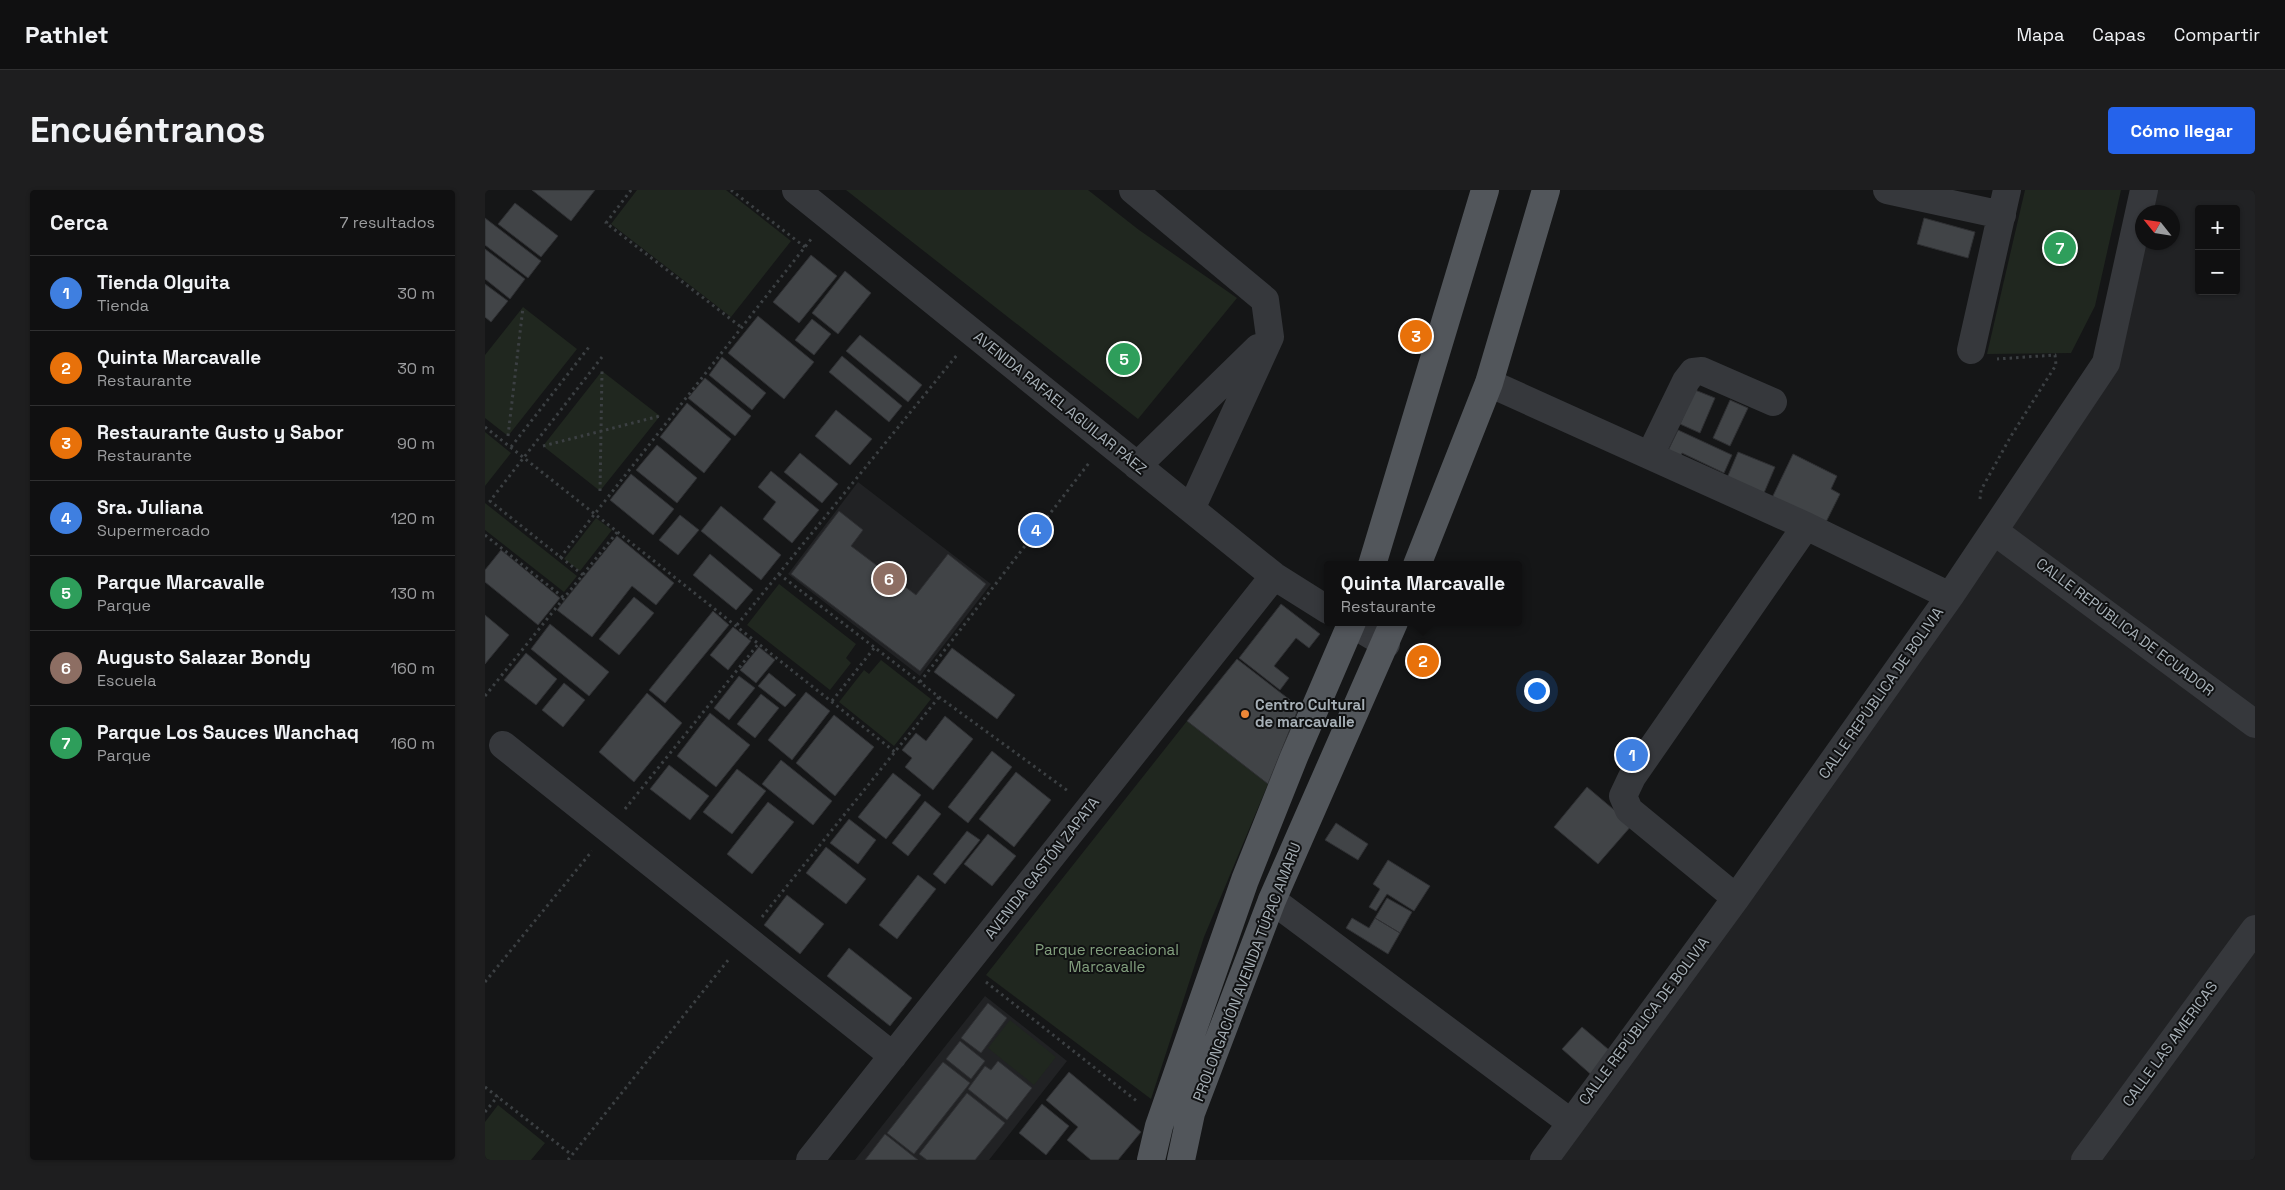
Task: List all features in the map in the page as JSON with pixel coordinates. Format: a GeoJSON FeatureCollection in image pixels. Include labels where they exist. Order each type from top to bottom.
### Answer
{"type":"FeatureCollection","features":[{"type":"Feature","properties":{"kind":"main road"},"geometry":{"type":"LineString","coordinates":[[1419,561],[1489,383],[1546,190]]}},
{"type":"Feature","properties":{"kind":"main road"},"geometry":{"type":"LineString","coordinates":[[1372,561],[1480,193]]}},
{"type":"Feature","properties":{"kind":"main road","name":"PROLONGACIÓN AVENIDA TÚPAC AMARU"},"geometry":{"type":"LineString","coordinates":[[1151,1160],[1159,1126],[1245,880],[1294,757],[1350,626]]}},
{"type":"Feature","properties":{"kind":"main road","name":"PROLONGACIÓN AVENIDA TÚPAC AMARU"},"geometry":{"type":"LineString","coordinates":[[1181,1160],[1191,1113],[1272,900],[1390,633]]}},
{"type":"Feature","properties":{"kind":"street","name":"AVENIDA RAFAEL AGUILAR PÁEZ"},"geometry":{"type":"LineString","coordinates":[[796,190],[1274,576],[1324,607]]}},
{"type":"Feature","properties":{"kind":"street"},"geometry":{"type":"LineString","coordinates":[[1133,190],[1265,300],[1270,337],[1191,509]]}},
{"type":"Feature","properties":{"kind":"street"},"geometry":{"type":"LineString","coordinates":[[1887,190],[2004,202],[1971,350]]}},
{"type":"Feature","properties":{"kind":"street","name":"CALLE REPÚBLICA DE BOLIVIA"},"geometry":{"type":"LineString","coordinates":[[1544,1160],[1736,898],[1950,596],[2105,363],[2144,190]]}},
{"type":"Feature","properties":{"kind":"street"},"geometry":{"type":"LineString","coordinates":[[1137,466],[1270,337]]}},
{"type":"Feature","properties":{"kind":"street"},"geometry":{"type":"LineString","coordinates":[[1650,455],[1686,381],[1693,372],[1701,371],[1773,402]]}},
{"type":"Feature","properties":{"kind":"street"},"geometry":{"type":"LineString","coordinates":[[1489,383],[1806,526],[1950,596]]}},
{"type":"Feature","properties":{"kind":"street"},"geometry":{"type":"LineString","coordinates":[[1736,898],[1629,810],[1623,796],[1632,777],[1806,526]]}},
{"type":"Feature","properties":{"kind":"street","name":"CALLE REPÚBLICA DE ECUADOR"},"geometry":{"type":"LineString","coordinates":[[1994,531],[2255,724]]}},
{"type":"Feature","properties":{"kind":"street","name":"AVENIDA GASTÓN ZAPATA"},"geometry":{"type":"LineString","coordinates":[[810,1160],[1274,576]]}},
{"type":"Feature","properties":{"kind":"street"},"geometry":{"type":"LineString","coordinates":[[1363,626],[1390,633]]}},
{"type":"Feature","properties":{"kind":"street"},"geometry":{"type":"LineString","coordinates":[[503,745],[893,1056]]}},
{"type":"Feature","properties":{"kind":"street"},"geometry":{"type":"LineString","coordinates":[[1272,900],[1570,1122]]}},
{"type":"Feature","properties":{"kind":"street","name":"CALLE LAS AMERICAS"},"geometry":{"type":"LineString","coordinates":[[2085,1160],[2255,929]]}},
{"type":"Feature","properties":{"kind":"path"},"geometry":{"type":"LineString","coordinates":[[631,190],[606,222],[741,327]]}},
{"type":"Feature","properties":{"kind":"path"},"geometry":{"type":"LineString","coordinates":[[731,190],[805,247]]}},
{"type":"Feature","properties":{"kind":"path"},"geometry":{"type":"LineString","coordinates":[[561,558],[829,216]]}},
{"type":"Feature","properties":{"kind":"path"},"geometry":{"type":"LineString","coordinates":[[508,436],[523,307]]}},
{"type":"Feature","properties":{"kind":"path"},"geometry":{"type":"LineString","coordinates":[[737,625],[975,333]]}},
{"type":"Feature","properties":{"kind":"path"},"geometry":{"type":"LineString","coordinates":[[511,447],[589,347]]}},
{"type":"Feature","properties":{"kind":"path"},"geometry":{"type":"LineString","coordinates":[[1971,350],[1976,358],[1986,360],[2055,355],[2056,365],[2011,436],[1981,490],[1979,510],[1994,531]]}},
{"type":"Feature","properties":{"kind":"path"},"geometry":{"type":"LineString","coordinates":[[583,575],[489,501],[603,358]]}},
{"type":"Feature","properties":{"kind":"path"},"geometry":{"type":"LineString","coordinates":[[600,491],[602,371]]}},
{"type":"Feature","properties":{"kind":"path"},"geometry":{"type":"LineString","coordinates":[[543,446],[660,416]]}},
{"type":"Feature","properties":{"kind":"path"},"geometry":{"type":"LineString","coordinates":[[485,427],[895,752]]}},
{"type":"Feature","properties":{"kind":"path"},"geometry":{"type":"LineString","coordinates":[[920,682],[1107,441]]}},
{"type":"Feature","properties":{"kind":"path"},"geometry":{"type":"LineString","coordinates":[[485,696],[618,531]]}},
{"type":"Feature","properties":{"kind":"path"},"geometry":{"type":"LineString","coordinates":[[485,535],[564,598]]}},
{"type":"Feature","properties":{"kind":"path"},"geometry":{"type":"LineString","coordinates":[[779,574],[920,682],[1090,807]]}},
{"type":"Feature","properties":{"kind":"path"},"geometry":{"type":"LineString","coordinates":[[832,701],[875,647]]}},
{"type":"Feature","properties":{"kind":"path"},"geometry":{"type":"LineString","coordinates":[[980,977],[1145,1107]]}},
{"type":"Feature","properties":{"kind":"path"},"geometry":{"type":"LineString","coordinates":[[485,1087],[572,1155]]}},
{"type":"Feature","properties":{"kind":"path"},"geometry":{"type":"LineString","coordinates":[[485,1112],[498,1096]]}},
{"type":"Feature","properties":{"kind":"shaded area"},"geometry":{"type":"Polygon","coordinates":[[[2156,190],[2255,190],[2255,1160],[1550,1160],[2132,306],[2144,250],[2180,250],[2180,205],[2153,205],[2156,190]]]}},
{"type":"Feature","properties":{"kind":"shaded area"},"geometry":{"type":"Polygon","coordinates":[[[858,482],[991,584],[920,676],[788,574],[858,482]]]}},
{"type":"Feature","properties":{"kind":"shaded area"},"geometry":{"type":"Polygon","coordinates":[[[985,996],[1067,1061],[989,1160],[855,1160],[985,996]]]}},
{"type":"Feature","properties":{"kind":"green space"},"geometry":{"type":"Polygon","coordinates":[[[637,190],[726,190],[791,241],[731,317],[611,224],[637,190]]]}},
{"type":"Feature","properties":{"kind":"green space"},"geometry":{"type":"Polygon","coordinates":[[[846,190],[1088,190],[1139,230],[1237,298],[1138,419],[846,190]]]}},
{"type":"Feature","properties":{"kind":"green space"},"geometry":{"type":"Polygon","coordinates":[[[2025,190],[2121,190],[2095,306],[2071,353],[1987,354],[2025,190]]]}},
{"type":"Feature","properties":{"kind":"green space"},"geometry":{"type":"Polygon","coordinates":[[[523,307],[577,349],[508,436],[485,418],[485,355],[523,307]]]}},
{"type":"Feature","properties":{"kind":"green space"},"geometry":{"type":"Polygon","coordinates":[[[602,371],[660,416],[600,491],[543,446],[602,371]]]}},
{"type":"Feature","properties":{"kind":"green space"},"geometry":{"type":"Polygon","coordinates":[[[485,432],[511,453],[485,486],[485,432]]]}},
{"type":"Feature","properties":{"kind":"green space"},"geometry":{"type":"Polygon","coordinates":[[[485,503],[577,576],[564,592],[485,530],[485,503]]]}},
{"type":"Feature","properties":{"kind":"green space"},"geometry":{"type":"Polygon","coordinates":[[[596,518],[612,530],[580,571],[564,559],[596,518]]]}},
{"type":"Feature","properties":{"kind":"green space"},"geometry":{"type":"Polygon","coordinates":[[[779,584],[856,644],[846,658],[851,663],[830,690],[747,625],[779,584]]]}},
{"type":"Feature","properties":{"kind":"green space"},"geometry":{"type":"Polygon","coordinates":[[[881,660],[931,699],[894,746],[839,702],[864,670],[869,674],[881,660]]]}},
{"type":"Feature","properties":{"kind":"green space","name":"Parque recreacional Marcavalle"},"geometry":{"type":"Polygon","coordinates":[[[1187,721],[1268,784],[1204,937],[1151,1099],[986,975],[1187,721]]]}},
{"type":"Feature","properties":{"kind":"green space"},"geometry":{"type":"Polygon","coordinates":[[[1010,1020],[1056,1057],[1034,1085],[988,1048],[1010,1020]]]}},
{"type":"Feature","properties":{"kind":"green space"},"geometry":{"type":"Polygon","coordinates":[[[498,1105],[545,1143],[531,1160],[485,1160],[485,1122],[498,1105]]]}},
{"type":"Feature","properties":{"kind":"building"},"geometry":{"type":"Polygon","coordinates":[[[532,190],[595,190],[571,221],[532,190]]]}},
{"type":"Feature","properties":{"kind":"building"},"geometry":{"type":"Polygon","coordinates":[[[515,203],[558,236],[541,257],[498,224],[515,203]]]}},
{"type":"Feature","properties":{"kind":"building"},"geometry":{"type":"Polygon","coordinates":[[[485,218],[541,261],[528,278],[485,245],[485,218]]]}},
{"type":"Feature","properties":{"kind":"building"},"geometry":{"type":"Polygon","coordinates":[[[1924,218],[1975,232],[1968,258],[1917,244],[1924,218]]]}},
{"type":"Feature","properties":{"kind":"building"},"geometry":{"type":"Polygon","coordinates":[[[485,249],[525,279],[510,299],[485,279],[485,249]]]}},
{"type":"Feature","properties":{"kind":"building"},"geometry":{"type":"Polygon","coordinates":[[[811,255],[837,276],[799,323],[773,302],[811,255]]]}},
{"type":"Feature","properties":{"kind":"building"},"geometry":{"type":"Polygon","coordinates":[[[845,271],[871,293],[838,334],[812,313],[845,271]]]}},
{"type":"Feature","properties":{"kind":"building"},"geometry":{"type":"Polygon","coordinates":[[[485,284],[508,301],[491,322],[485,317],[485,284]]]}},
{"type":"Feature","properties":{"kind":"building"},"geometry":{"type":"Polygon","coordinates":[[[758,316],[814,362],[784,399],[728,353],[758,316]]]}},
{"type":"Feature","properties":{"kind":"building"},"geometry":{"type":"Polygon","coordinates":[[[812,319],[831,334],[814,355],[795,340],[812,319]]]}},
{"type":"Feature","properties":{"kind":"building"},"geometry":{"type":"Polygon","coordinates":[[[860,335],[922,385],[908,402],[846,351],[860,335]]]}},
{"type":"Feature","properties":{"kind":"building"},"geometry":{"type":"Polygon","coordinates":[[[842,356],[902,406],[889,422],[829,372],[842,356]]]}},
{"type":"Feature","properties":{"kind":"building"},"geometry":{"type":"Polygon","coordinates":[[[722,357],[766,393],[752,410],[709,375],[722,357]]]}},
{"type":"Feature","properties":{"kind":"building"},"geometry":{"type":"Polygon","coordinates":[[[705,378],[751,416],[735,436],[688,398],[705,378]]]}},
{"type":"Feature","properties":{"kind":"building"},"geometry":{"type":"Polygon","coordinates":[[[1695,390],[1715,398],[1700,433],[1680,424],[1695,390]]]}},
{"type":"Feature","properties":{"kind":"building"},"geometry":{"type":"Polygon","coordinates":[[[1730,400],[1748,408],[1730,446],[1713,438],[1730,400]]]}},
{"type":"Feature","properties":{"kind":"building"},"geometry":{"type":"Polygon","coordinates":[[[687,403],[731,439],[704,473],[660,437],[687,403]]]}},
{"type":"Feature","properties":{"kind":"building"},"geometry":{"type":"Polygon","coordinates":[[[836,410],[872,439],[850,465],[815,436],[836,410]]]}},
{"type":"Feature","properties":{"kind":"building"},"geometry":{"type":"Polygon","coordinates":[[[1678,430],[1732,455],[1724,473],[1682,453],[1678,463],[1665,457],[1678,430]]]}},
{"type":"Feature","properties":{"kind":"building"},"geometry":{"type":"Polygon","coordinates":[[[657,445],[697,478],[677,503],[636,470],[657,445]]]}},
{"type":"Feature","properties":{"kind":"building"},"geometry":{"type":"Polygon","coordinates":[[[1738,452],[1775,467],[1761,500],[1724,485],[1738,452]]]}},
{"type":"Feature","properties":{"kind":"building"},"geometry":{"type":"Polygon","coordinates":[[[800,453],[838,484],[822,503],[784,472],[800,453]]]}},
{"type":"Feature","properties":{"kind":"building"},"geometry":{"type":"Polygon","coordinates":[[[1793,454],[1837,476],[1831,489],[1840,494],[1823,528],[1770,502],[1793,454]]]}},
{"type":"Feature","properties":{"kind":"building"},"geometry":{"type":"Polygon","coordinates":[[[771,471],[819,510],[792,543],[763,519],[776,502],[758,487],[771,471]]]}},
{"type":"Feature","properties":{"kind":"building"},"geometry":{"type":"Polygon","coordinates":[[[631,474],[674,509],[653,535],[610,500],[631,474]]]}},
{"type":"Feature","properties":{"kind":"building"},"geometry":{"type":"Polygon","coordinates":[[[721,506],[781,555],[761,580],[701,531],[721,506]]]}},
{"type":"Feature","properties":{"kind":"building"},"geometry":{"type":"Polygon","coordinates":[[[839,511],[863,530],[851,546],[916,595],[948,554],[986,584],[920,671],[791,574],[839,511]]]}},
{"type":"Feature","properties":{"kind":"building"},"geometry":{"type":"Polygon","coordinates":[[[680,515],[699,530],[678,555],[659,540],[680,515]]]}},
{"type":"Feature","properties":{"kind":"building"},"geometry":{"type":"Polygon","coordinates":[[[617,536],[674,583],[656,605],[632,586],[592,637],[557,610],[617,536]]]}},
{"type":"Feature","properties":{"kind":"building"},"geometry":{"type":"Polygon","coordinates":[[[501,550],[560,598],[538,625],[485,582],[485,570],[501,550]]]}},
{"type":"Feature","properties":{"kind":"building"},"geometry":{"type":"Polygon","coordinates":[[[710,554],[753,590],[736,610],[693,575],[710,554]]]}},
{"type":"Feature","properties":{"kind":"building"},"geometry":{"type":"Polygon","coordinates":[[[634,597],[654,613],[619,655],[599,639],[634,597]]]}},
{"type":"Feature","properties":{"kind":"building"},"geometry":{"type":"Polygon","coordinates":[[[1281,604],[1320,634],[1309,648],[1296,638],[1274,666],[1289,678],[1280,690],[1239,658],[1281,604]]]}},
{"type":"Feature","properties":{"kind":"building"},"geometry":{"type":"Polygon","coordinates":[[[713,611],[729,625],[665,703],[649,690],[713,611]]]}},
{"type":"Feature","properties":{"kind":"building"},"geometry":{"type":"Polygon","coordinates":[[[485,615],[509,635],[485,664],[485,615]]]}},
{"type":"Feature","properties":{"kind":"building"},"geometry":{"type":"Polygon","coordinates":[[[550,624],[609,672],[589,696],[531,649],[550,624]]]}},
{"type":"Feature","properties":{"kind":"building"},"geometry":{"type":"Polygon","coordinates":[[[733,627],[751,641],[728,670],[710,655],[733,627]]]}},
{"type":"Feature","properties":{"kind":"building"},"geometry":{"type":"Polygon","coordinates":[[[759,647],[775,660],[756,683],[740,670],[759,647]]]}},
{"type":"Feature","properties":{"kind":"building"},"geometry":{"type":"Polygon","coordinates":[[[952,648],[1015,695],[997,719],[934,672],[952,648]]]}},
{"type":"Feature","properties":{"kind":"building"},"geometry":{"type":"Polygon","coordinates":[[[526,653],[557,679],[536,705],[504,680],[526,653]]]}},
{"type":"Feature","properties":{"kind":"building","name":"Centro Cultural de marcavalle"},"geometry":{"type":"Polygon","coordinates":[[[1237,659],[1299,707],[1268,784],[1187,721],[1237,659]]]}},
{"type":"Feature","properties":{"kind":"building"},"geometry":{"type":"Polygon","coordinates":[[[769,673],[796,695],[785,707],[758,686],[769,673]]]}},
{"type":"Feature","properties":{"kind":"building"},"geometry":{"type":"Polygon","coordinates":[[[739,676],[755,688],[729,720],[714,708],[739,676]]]}},
{"type":"Feature","properties":{"kind":"building"},"geometry":{"type":"Polygon","coordinates":[[[564,683],[585,700],[563,727],[542,710],[564,683]]]}},
{"type":"Feature","properties":{"kind":"building"},"geometry":{"type":"Polygon","coordinates":[[[806,692],[830,711],[792,760],[768,740],[806,692]]]}},
{"type":"Feature","properties":{"kind":"building"},"geometry":{"type":"Polygon","coordinates":[[[647,693],[682,723],[634,782],[599,752],[647,693]]]}},
{"type":"Feature","properties":{"kind":"building"},"geometry":{"type":"Polygon","coordinates":[[[761,694],[779,708],[755,738],[737,724],[761,694]]]}},
{"type":"Feature","properties":{"kind":"building"},"geometry":{"type":"Polygon","coordinates":[[[710,713],[750,745],[716,787],[677,756],[710,713]]]}},
{"type":"Feature","properties":{"kind":"building"},"geometry":{"type":"Polygon","coordinates":[[[834,715],[874,747],[835,796],[796,763],[834,715]]]}},
{"type":"Feature","properties":{"kind":"building"},"geometry":{"type":"Polygon","coordinates":[[[945,716],[973,739],[933,790],[905,767],[912,758],[902,750],[916,733],[926,741],[945,716]]]}},
{"type":"Feature","properties":{"kind":"building"},"geometry":{"type":"Polygon","coordinates":[[[992,751],[1012,767],[968,823],[948,807],[992,751]]]}},
{"type":"Feature","properties":{"kind":"building"},"geometry":{"type":"Polygon","coordinates":[[[781,760],[832,801],[813,825],[762,784],[781,760]]]}},
{"type":"Feature","properties":{"kind":"building"},"geometry":{"type":"Polygon","coordinates":[[[669,765],[709,796],[690,820],[650,789],[669,765]]]}},
{"type":"Feature","properties":{"kind":"building"},"geometry":{"type":"Polygon","coordinates":[[[737,769],[766,791],[732,834],[703,812],[737,769]]]}},
{"type":"Feature","properties":{"kind":"building"},"geometry":{"type":"Polygon","coordinates":[[[1016,772],[1051,800],[1014,847],[979,819],[1016,772]]]}},
{"type":"Feature","properties":{"kind":"building"},"geometry":{"type":"Polygon","coordinates":[[[893,773],[921,795],[886,839],[858,817],[893,773]]]}},
{"type":"Feature","properties":{"kind":"building"},"geometry":{"type":"Polygon","coordinates":[[[1587,787],[1632,825],[1598,864],[1554,827],[1587,787]]]}},
{"type":"Feature","properties":{"kind":"building"},"geometry":{"type":"Polygon","coordinates":[[[925,801],[941,814],[908,856],[892,843],[925,801]]]}},
{"type":"Feature","properties":{"kind":"building"},"geometry":{"type":"Polygon","coordinates":[[[768,802],[794,822],[752,874],[727,854],[768,802]]]}},
{"type":"Feature","properties":{"kind":"building"},"geometry":{"type":"Polygon","coordinates":[[[849,819],[876,840],[858,864],[830,843],[849,819]]]}},
{"type":"Feature","properties":{"kind":"building"},"geometry":{"type":"Polygon","coordinates":[[[1336,823],[1368,844],[1358,860],[1325,840],[1336,823]]]}},
{"type":"Feature","properties":{"kind":"building"},"geometry":{"type":"Polygon","coordinates":[[[967,831],[980,840],[945,884],[933,874],[967,831]]]}},
{"type":"Feature","properties":{"kind":"building"},"geometry":{"type":"Polygon","coordinates":[[[988,834],[1016,856],[992,886],[964,864],[988,834]]]}},
{"type":"Feature","properties":{"kind":"building"},"geometry":{"type":"Polygon","coordinates":[[[826,847],[866,879],[846,904],[806,873],[826,847]]]}},
{"type":"Feature","properties":{"kind":"building"},"geometry":{"type":"Polygon","coordinates":[[[1388,860],[1430,886],[1414,911],[1387,894],[1376,911],[1369,907],[1380,889],[1373,884],[1388,860]]]}},
{"type":"Feature","properties":{"kind":"building"},"geometry":{"type":"Polygon","coordinates":[[[918,875],[936,889],[897,939],[879,925],[918,875]]]}},
{"type":"Feature","properties":{"kind":"building"},"geometry":{"type":"Polygon","coordinates":[[[787,895],[824,924],[800,954],[764,925],[787,895]]]}},
{"type":"Feature","properties":{"kind":"building"},"geometry":{"type":"Polygon","coordinates":[[[1387,898],[1412,912],[1400,933],[1375,918],[1387,898]]]}},
{"type":"Feature","properties":{"kind":"building"},"geometry":{"type":"Polygon","coordinates":[[[1352,918],[1369,928],[1375,918],[1400,933],[1388,954],[1346,928],[1352,918]]]}},
{"type":"Feature","properties":{"kind":"building"},"geometry":{"type":"Polygon","coordinates":[[[849,948],[912,998],[890,1026],[827,976],[849,948]]]}},
{"type":"Feature","properties":{"kind":"building"},"geometry":{"type":"Polygon","coordinates":[[[988,1003],[1007,1018],[981,1053],[961,1038],[988,1003]]]}},
{"type":"Feature","properties":{"kind":"building"},"geometry":{"type":"Polygon","coordinates":[[[1582,1027],[1615,1055],[1595,1078],[1562,1049],[1582,1027]]]}},
{"type":"Feature","properties":{"kind":"building"},"geometry":{"type":"Polygon","coordinates":[[[960,1041],[985,1061],[971,1079],[946,1059],[960,1041]]]}},
{"type":"Feature","properties":{"kind":"building"},"geometry":{"type":"Polygon","coordinates":[[[998,1061],[1032,1088],[1007,1120],[968,1089],[985,1066],[991,1070],[998,1061]]]}},
{"type":"Feature","properties":{"kind":"building"},"geometry":{"type":"Polygon","coordinates":[[[943,1062],[970,1083],[914,1154],[887,1133],[943,1062]]]}},
{"type":"Feature","properties":{"kind":"building"},"geometry":{"type":"Polygon","coordinates":[[[1069,1072],[1141,1132],[1118,1160],[1091,1160],[1067,1140],[1078,1127],[1046,1100],[1069,1072]]]}},
{"type":"Feature","properties":{"kind":"building"},"geometry":{"type":"Polygon","coordinates":[[[967,1093],[1005,1123],[975,1160],[927,1160],[919,1154],[967,1093]]]}},
{"type":"Feature","properties":{"kind":"building"},"geometry":{"type":"Polygon","coordinates":[[[1042,1104],[1069,1126],[1046,1155],[1019,1133],[1042,1104]]]}},
{"type":"Feature","properties":{"kind":"building"},"geometry":{"type":"Polygon","coordinates":[[[885,1134],[918,1160],[865,1160],[885,1134]]]}},
{"type":"Feature","properties":{"kind":"place","name":"Parque Los Sauces Wanchaq"},"geometry":{"type":"Point","coordinates":[2060,248]}},
{"type":"Feature","properties":{"kind":"place","name":"Restaurante Gusto y Sabor"},"geometry":{"type":"Point","coordinates":[1416,336]}},
{"type":"Feature","properties":{"kind":"place","name":"Parque Marcavalle"},"geometry":{"type":"Point","coordinates":[1124,359]}},
{"type":"Feature","properties":{"kind":"place","name":"Sra. Juliana"},"geometry":{"type":"Point","coordinates":[1036,530]}},
{"type":"Feature","properties":{"kind":"place","name":"Augusto Salazar Bondy"},"geometry":{"type":"Point","coordinates":[889,579]}},
{"type":"Feature","properties":{"kind":"place","name":"Quinta Marcavalle"},"geometry":{"type":"Point","coordinates":[1423,661]}},
{"type":"Feature","properties":{"kind":"place","name":"Centro Cultural de marcavalle"},"geometry":{"type":"Point","coordinates":[1245,714]}},
{"type":"Feature","properties":{"kind":"place","name":"Tienda Olguita"},"geometry":{"type":"Point","coordinates":[1632,755]}}]}
